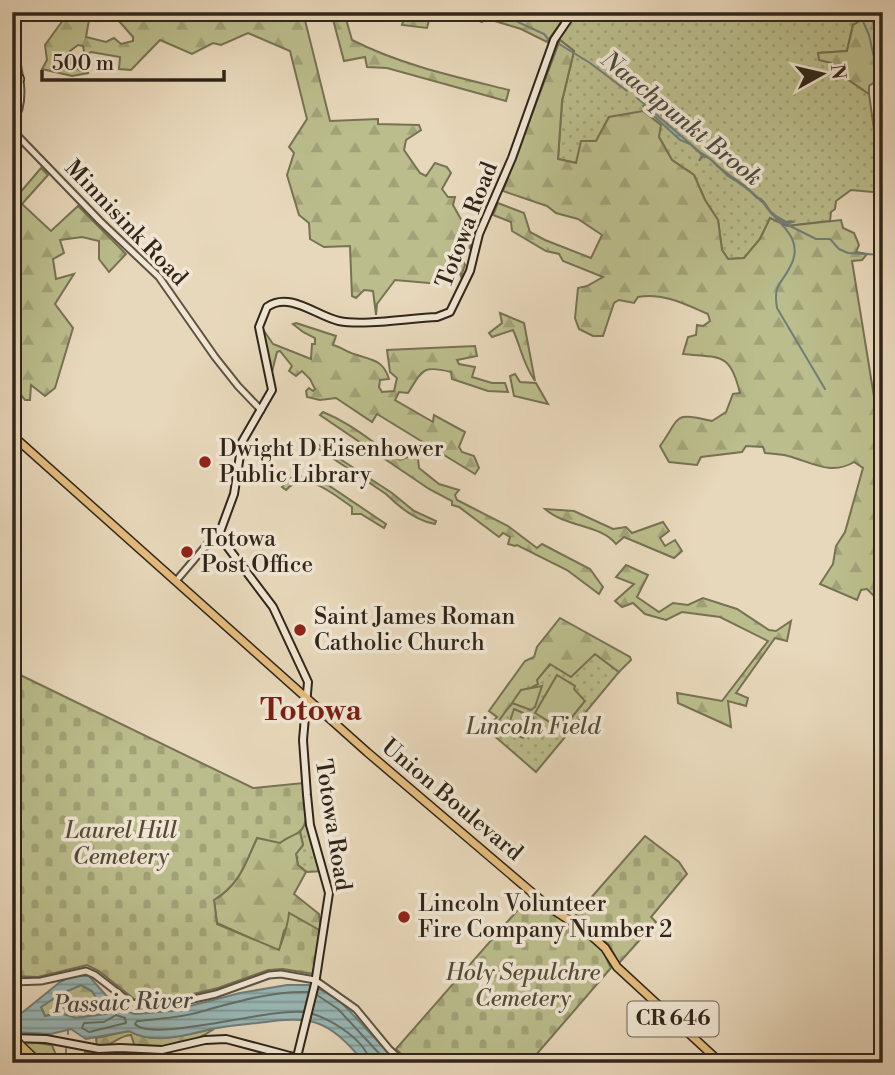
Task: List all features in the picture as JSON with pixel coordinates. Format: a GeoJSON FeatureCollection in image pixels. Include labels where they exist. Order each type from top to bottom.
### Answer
{"type":"FeatureCollection","features":[{"type":"Feature","properties":{"kind":"highway"},"geometry":{"type":"LineString","coordinates":[[14,1042],[26,1063]]}},
{"type":"Feature","properties":{"kind":"highway"},"geometry":{"type":"LineString","coordinates":[[14,1042],[38,1063]]}},
{"type":"Feature","properties":{"kind":"main road","name":"Totowa Road"},"geometry":{"type":"LineString","coordinates":[[297,1057],[315,983],[328,893],[310,825],[307,795],[303,740],[308,699],[307,678],[269,602],[222,538],[220,529],[234,494],[242,442],[270,397],[272,388],[259,325],[265,310],[280,301],[293,303],[330,318],[351,322],[437,317],[446,315],[453,309],[470,271],[484,220],[518,141],[552,43],[573,12]]}},
{"type":"Feature","properties":{"kind":"main road","name":"Union Boulevard"},"geometry":{"type":"LineString","coordinates":[[12,435],[367,752],[549,907],[586,930],[605,948],[617,967],[721,1063]]}},
{"type":"Feature","properties":{"kind":"main road"},"geometry":{"type":"LineString","coordinates":[[14,1042],[46,1039],[99,1049],[162,1050],[205,1040],[224,1039],[316,1063]]}},
{"type":"Feature","properties":{"kind":"street"},"geometry":{"type":"LineString","coordinates":[[12,38],[15,79],[21,106],[12,123]]}},
{"type":"Feature","properties":{"kind":"street","name":"Minnisink Road"},"geometry":{"type":"LineString","coordinates":[[12,130],[100,221],[165,283],[215,357],[261,410]]}},
{"type":"Feature","properties":{"kind":"street"},"geometry":{"type":"LineString","coordinates":[[176,581],[220,529]]}},
{"type":"Feature","properties":{"kind":"street"},"geometry":{"type":"LineString","coordinates":[[12,982],[41,981],[86,971],[131,1003],[158,1007],[216,994],[268,975],[281,975],[315,983],[356,1009],[404,1063]]}},
{"type":"Feature","properties":{"kind":"green space"},"geometry":{"type":"Polygon","coordinates":[[[69,12],[78,12],[89,20],[86,37],[106,42],[114,38],[121,44],[133,41],[133,37],[111,12],[303,12],[330,121],[378,119],[378,124],[419,125],[421,130],[406,140],[404,150],[420,173],[426,176],[435,163],[447,167],[451,173],[442,189],[448,197],[455,197],[453,205],[462,221],[458,233],[471,243],[470,248],[461,249],[460,255],[465,265],[461,276],[458,267],[449,264],[441,271],[440,284],[395,280],[377,304],[376,315],[373,291],[364,290],[356,298],[352,296],[350,246],[324,247],[310,239],[309,223],[299,215],[287,175],[294,153],[289,147],[307,119],[290,51],[248,33],[221,45],[213,43],[192,54],[160,40],[131,70],[119,69],[120,57],[91,52],[85,56],[83,46],[78,45],[70,51],[72,60],[78,69],[89,73],[72,76],[42,69],[47,60],[45,45],[69,12]]]}},
{"type":"Feature","properties":{"kind":"green space"},"geometry":{"type":"Polygon","coordinates":[[[331,12],[344,12],[352,40],[409,63],[509,90],[506,101],[387,68],[367,67],[365,57],[344,61],[331,12]]]}},
{"type":"Feature","properties":{"kind":"green space"},"geometry":{"type":"Polygon","coordinates":[[[406,12],[431,12],[427,28],[402,25],[406,12]]]}},
{"type":"Feature","properties":{"kind":"green space"},"geometry":{"type":"Polygon","coordinates":[[[457,12],[546,12],[561,22],[547,42],[521,29],[485,18],[482,22],[457,12]]]}},
{"type":"Feature","properties":{"kind":"green space"},"geometry":{"type":"Polygon","coordinates":[[[576,12],[883,12],[883,76],[853,25],[847,51],[819,53],[843,76],[869,94],[883,193],[851,190],[836,201],[830,221],[787,226],[770,218],[760,239],[744,258],[728,259],[722,250],[718,220],[694,175],[672,160],[659,137],[609,117],[596,142],[577,163],[558,159],[562,101],[574,51],[560,40],[559,34],[576,12]]]}},
{"type":"Feature","properties":{"kind":"green space"},"geometry":{"type":"Polygon","coordinates":[[[855,12],[876,12],[873,22],[883,45],[883,76],[869,86],[869,94],[843,76],[831,63],[819,60],[818,53],[847,51],[853,25],[858,22],[855,12]]]}},
{"type":"Feature","properties":{"kind":"green space"},"geometry":{"type":"Polygon","coordinates":[[[560,40],[574,51],[562,101],[558,159],[576,163],[581,141],[596,141],[609,117],[643,111],[661,125],[659,137],[672,160],[694,175],[718,220],[722,250],[728,259],[744,258],[760,239],[770,218],[787,226],[841,220],[843,228],[854,233],[859,245],[856,252],[867,254],[862,260],[852,261],[883,452],[883,605],[867,589],[861,590],[857,600],[820,584],[833,564],[836,546],[845,532],[863,468],[854,462],[829,468],[785,455],[765,453],[763,447],[746,446],[742,452],[701,457],[697,465],[669,462],[660,446],[679,419],[690,417],[712,421],[726,412],[733,394],[740,393],[728,364],[715,357],[683,354],[688,337],[696,335],[697,325],[703,326],[710,321],[708,314],[674,300],[656,296],[638,297],[634,303],[619,300],[614,303],[603,336],[593,336],[579,329],[575,318],[578,288],[603,277],[563,261],[559,254],[546,251],[512,231],[511,222],[493,215],[498,203],[524,213],[530,232],[591,258],[602,235],[578,219],[503,191],[560,40]]]}},
{"type":"Feature","properties":{"kind":"green space"},"geometry":{"type":"Polygon","coordinates":[[[41,168],[48,175],[22,204],[51,231],[78,206],[126,254],[109,272],[99,259],[99,241],[82,237],[60,240],[64,253],[53,259],[56,279],[74,274],[55,304],[73,328],[55,388],[45,396],[31,385],[30,400],[25,400],[12,384],[12,202],[41,168]]]}},
{"type":"Feature","properties":{"kind":"green space"},"geometry":{"type":"Polygon","coordinates":[[[500,313],[524,323],[535,381],[513,330],[492,337],[489,333],[502,323],[500,313]]]}},
{"type":"Feature","properties":{"kind":"green space"},"geometry":{"type":"Polygon","coordinates":[[[293,324],[336,336],[333,345],[380,364],[389,379],[380,380],[379,387],[382,392],[394,391],[397,378],[390,372],[387,350],[475,346],[477,356],[457,360],[459,364],[475,367],[472,377],[492,383],[505,383],[508,392],[488,391],[452,379],[451,372],[429,369],[421,374],[408,393],[399,392],[395,400],[433,422],[434,415],[465,432],[459,447],[462,452],[474,456],[479,468],[475,474],[377,414],[372,422],[336,398],[320,400],[307,397],[306,391],[309,388],[313,391],[315,389],[310,379],[302,371],[296,376],[289,371],[292,366],[280,351],[277,352],[272,372],[262,328],[273,344],[311,359],[315,338],[293,324]]]}},
{"type":"Feature","properties":{"kind":"green space"},"geometry":{"type":"Polygon","coordinates":[[[515,374],[520,382],[536,383],[548,404],[514,396],[510,376],[515,374]]]}},
{"type":"Feature","properties":{"kind":"green space"},"geometry":{"type":"Polygon","coordinates":[[[323,412],[354,428],[400,460],[410,456],[418,459],[419,468],[439,484],[459,490],[455,495],[457,500],[508,526],[537,548],[542,544],[590,569],[603,587],[599,594],[567,570],[517,545],[508,544],[510,537],[503,533],[499,537],[459,507],[452,505],[452,501],[429,489],[320,415],[323,412]]]}},
{"type":"Feature","properties":{"kind":"green space"},"geometry":{"type":"Polygon","coordinates":[[[311,440],[392,493],[414,511],[436,521],[435,524],[409,513],[386,494],[310,443],[311,440]]]}},
{"type":"Feature","properties":{"kind":"green space"},"geometry":{"type":"Polygon","coordinates":[[[297,475],[322,481],[386,524],[384,528],[361,514],[352,514],[352,507],[319,486],[302,482],[286,490],[282,487],[297,475]]]}},
{"type":"Feature","properties":{"kind":"green space"},"geometry":{"type":"Polygon","coordinates":[[[545,509],[574,511],[613,529],[626,527],[632,533],[663,522],[669,531],[660,538],[665,546],[675,540],[682,551],[674,558],[624,537],[616,544],[601,533],[563,520],[545,509]]]}},
{"type":"Feature","properties":{"kind":"green space"},"geometry":{"type":"Polygon","coordinates":[[[626,565],[648,575],[637,597],[659,612],[673,603],[688,605],[703,598],[737,609],[769,630],[776,631],[791,621],[787,641],[775,638],[736,693],[748,698],[746,706],[728,701],[731,727],[678,703],[677,693],[722,701],[768,641],[720,617],[682,612],[666,620],[645,614],[633,603],[622,607],[615,601],[634,584],[616,577],[626,565]]]}},
{"type":"Feature","properties":{"kind":"green space"},"geometry":{"type":"Polygon","coordinates":[[[560,618],[631,660],[619,672],[595,654],[571,677],[550,664],[537,680],[538,684],[523,693],[511,705],[491,733],[487,729],[497,717],[489,711],[525,661],[534,657],[537,647],[560,618]]]}},
{"type":"Feature","properties":{"kind":"green space","name":"Lincoln Field"},"geometry":{"type":"Polygon","coordinates":[[[595,654],[619,672],[536,772],[491,733],[503,713],[551,664],[595,654]]]}},
{"type":"Feature","properties":{"kind":"green space","name":"Laurel Hill Cemetery"},"geometry":{"type":"Polygon","coordinates":[[[12,671],[253,788],[303,783],[306,816],[303,828],[280,843],[257,838],[236,880],[214,900],[217,924],[279,950],[289,913],[321,931],[314,974],[283,969],[268,970],[218,988],[153,1001],[134,999],[99,971],[87,965],[38,977],[12,976],[12,799],[16,775],[12,770],[13,743],[19,737],[20,729],[12,671]]]}},
{"type":"Feature","properties":{"kind":"green space"},"geometry":{"type":"Polygon","coordinates":[[[557,675],[575,686],[574,689],[585,701],[564,727],[535,713],[557,675]]]}},
{"type":"Feature","properties":{"kind":"green space"},"geometry":{"type":"Polygon","coordinates":[[[542,686],[535,707],[531,710],[512,703],[521,690],[542,686]]]}},
{"type":"Feature","properties":{"kind":"green space"},"geometry":{"type":"Polygon","coordinates":[[[514,709],[533,717],[534,720],[523,738],[516,735],[509,724],[514,709]]]}},
{"type":"Feature","properties":{"kind":"green space"},"geometry":{"type":"Polygon","coordinates":[[[306,821],[309,821],[323,871],[307,872],[298,865],[296,854],[303,845],[300,832],[306,821]]]}},
{"type":"Feature","properties":{"kind":"green space"},"geometry":{"type":"Polygon","coordinates":[[[300,832],[303,845],[296,854],[298,865],[306,872],[294,894],[319,914],[321,931],[288,926],[279,951],[217,923],[214,900],[236,880],[257,838],[288,836],[300,832]]]}},
{"type":"Feature","properties":{"kind":"green space"},"geometry":{"type":"Polygon","coordinates":[[[645,836],[679,862],[687,874],[651,917],[656,922],[619,963],[609,945],[575,916],[645,836]]]}},
{"type":"Feature","properties":{"kind":"green space","name":"Holy Sepulchre Cemetery"},"geometry":{"type":"Polygon","coordinates":[[[530,896],[593,941],[603,951],[611,968],[529,1063],[411,1063],[396,1049],[530,896]]]}},
{"type":"Feature","properties":{"kind":"green space"},"geometry":{"type":"Polygon","coordinates":[[[81,985],[92,991],[106,1014],[76,1018],[56,1014],[45,1016],[41,1007],[60,994],[81,985]]]}},
{"type":"Feature","properties":{"kind":"green space"},"geometry":{"type":"Polygon","coordinates":[[[214,1029],[196,1039],[167,1046],[135,1047],[131,1035],[97,1047],[96,1038],[129,1031],[149,1038],[160,1038],[214,1029]]]}},
{"type":"Feature","properties":{"kind":"green space"},"geometry":{"type":"Polygon","coordinates":[[[21,1041],[52,1045],[59,1063],[45,1063],[21,1041]]]}},
{"type":"Feature","properties":{"kind":"green space"},"geometry":{"type":"Polygon","coordinates":[[[85,1052],[164,1053],[160,1063],[82,1063],[85,1052]]]}},
{"type":"Feature","properties":{"kind":"water"},"geometry":{"type":"Polygon","coordinates":[[[643,106],[709,158],[703,156],[699,161],[702,155],[690,144],[680,140],[643,106]]]}},
{"type":"Feature","properties":{"kind":"water"},"geometry":{"type":"Polygon","coordinates":[[[710,159],[724,171],[747,188],[728,176],[710,159]]]}},
{"type":"Feature","properties":{"kind":"water"},"geometry":{"type":"Polygon","coordinates":[[[761,200],[773,214],[786,222],[793,222],[786,224],[772,214],[761,200]]]}},
{"type":"Feature","properties":{"kind":"water"},"geometry":{"type":"Polygon","coordinates":[[[73,975],[89,976],[118,1009],[135,1014],[171,1011],[240,993],[287,985],[309,985],[330,994],[343,1004],[398,1063],[365,1063],[329,1029],[306,1021],[230,1026],[166,1038],[147,1037],[129,1031],[86,1039],[71,1029],[51,1034],[12,1032],[12,1013],[23,1012],[60,982],[73,975]],[[81,985],[41,1007],[45,1016],[60,1013],[76,1018],[106,1014],[92,991],[81,985]]]}},
{"type":"Feature","properties":{"kind":"waterway","name":"Naachpunkt Brook"},"geometry":{"type":"LineString","coordinates":[[496,12],[544,34],[549,40]]}},
{"type":"Feature","properties":{"kind":"waterway"},"geometry":{"type":"LineString","coordinates":[[859,12],[869,35],[875,62],[883,67]]}},
{"type":"Feature","properties":{"kind":"waterway","name":"Naachpunkt Brook"},"geometry":{"type":"LineString","coordinates":[[556,42],[627,91]]}},
{"type":"Feature","properties":{"kind":"waterway","name":"Naachpunkt Brook"},"geometry":{"type":"LineString","coordinates":[[637,98],[649,108]]}},
{"type":"Feature","properties":{"kind":"waterway","name":"Naachpunkt Brook"},"geometry":{"type":"LineString","coordinates":[[717,166],[729,175]]}},
{"type":"Feature","properties":{"kind":"waterway","name":"Naachpunkt Brook"},"geometry":{"type":"LineString","coordinates":[[739,183],[763,203],[792,238],[794,259],[777,289],[777,308],[825,389]]}},
{"type":"Feature","properties":{"kind":"waterway","name":"Naachpunkt Brook"},"geometry":{"type":"LineString","coordinates":[[786,224],[816,239],[830,239],[839,249],[848,253],[883,255]]}},
{"type":"Feature","properties":{"kind":"waterway","name":"Passaic River"},"geometry":{"type":"LineString","coordinates":[[68,1029],[68,1034]]}},
{"type":"Feature","properties":{"kind":"waterway"},"geometry":{"type":"LineString","coordinates":[[66,1049],[66,1063]]}},
{"type":"Feature","properties":{"kind":"place","name":"Dwight D Eisenhower Public Library"},"geometry":{"type":"Point","coordinates":[205,462]}},
{"type":"Feature","properties":{"kind":"place","name":"Totowa Post Office"},"geometry":{"type":"Point","coordinates":[187,552]}},
{"type":"Feature","properties":{"kind":"place","name":"Saint James Roman Catholic Church"},"geometry":{"type":"Point","coordinates":[300,630]}},
{"type":"Feature","properties":{"kind":"place","name":"Lincoln Volunteer Fire Company Number 2"},"geometry":{"type":"Point","coordinates":[404,917]}},
{"type":"Feature","properties":{"kind":"district","name":"Totowa"},"geometry":{"type":"Point","coordinates":[311,711]}}]}
